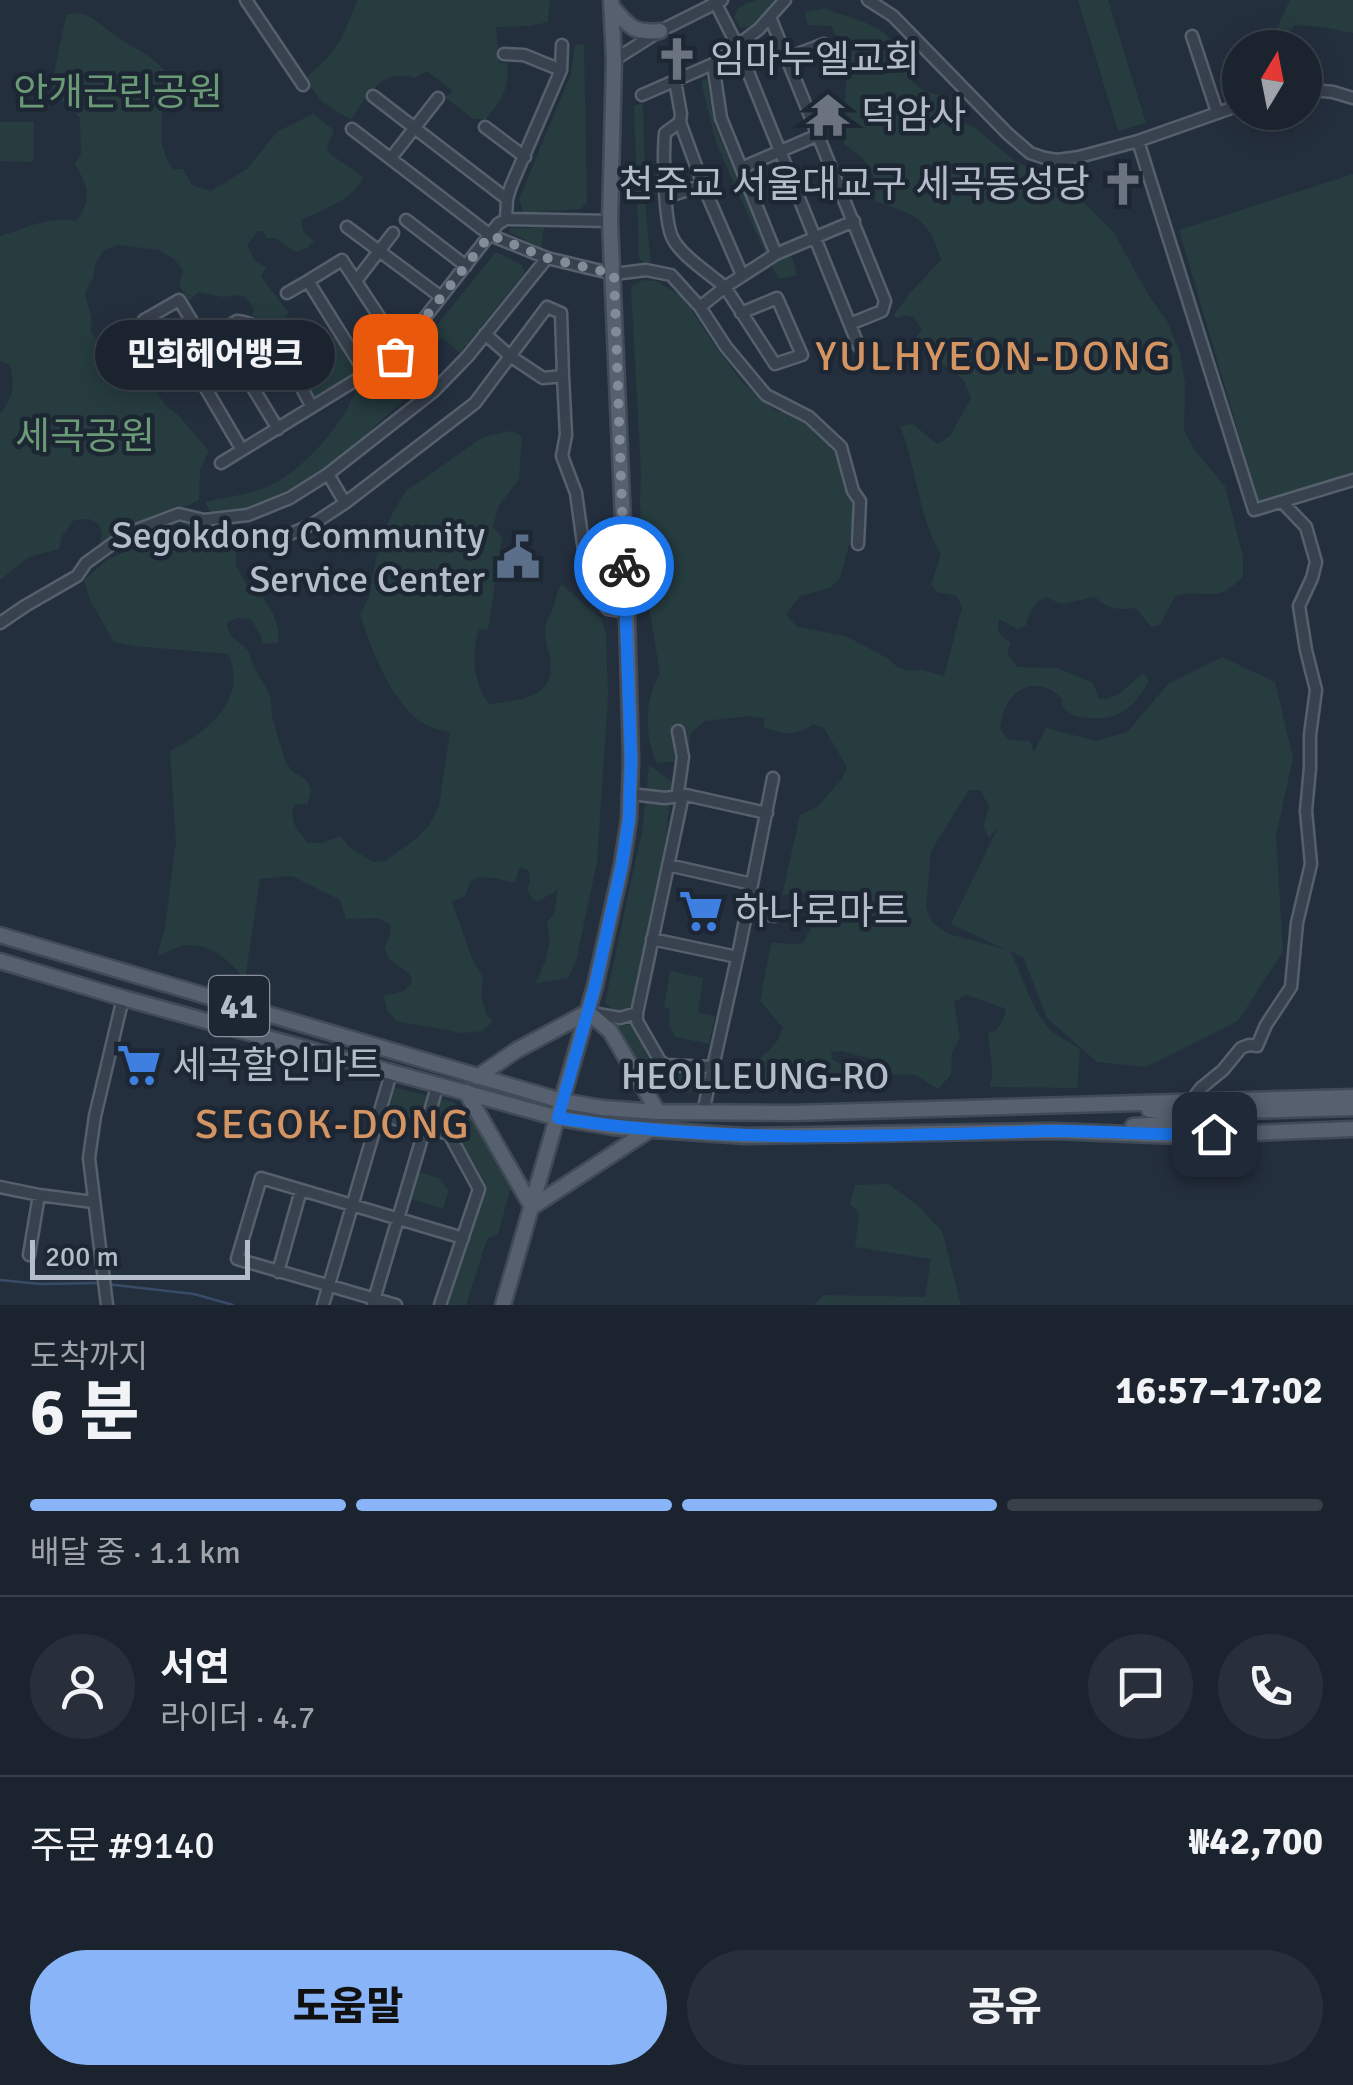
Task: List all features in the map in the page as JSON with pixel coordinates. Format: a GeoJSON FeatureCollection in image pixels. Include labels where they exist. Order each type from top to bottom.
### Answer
{"type":"FeatureCollection","features":[{"type":"Feature","properties":{"kind":"main road"},"geometry":{"type":"LineString","coordinates":[[612,3],[631,28],[660,31]]}},
{"type":"Feature","properties":{"kind":"main road"},"geometry":{"type":"LineString","coordinates":[[503,1305],[588,1012],[622,864],[631,794],[610,222],[612,3]]}},
{"type":"Feature","properties":{"kind":"main road","name":"HEOLLEUNG-RO"},"geometry":{"type":"LineString","coordinates":[[0,936],[562,1101],[603,1108],[792,1113],[1353,1096]]}},
{"type":"Feature","properties":{"kind":"main road","name":"HEOLLEUNG-RO"},"geometry":{"type":"LineString","coordinates":[[0,961],[558,1118],[612,1127],[745,1136],[1053,1131],[1180,1136],[1353,1129]]}},
{"type":"Feature","properties":{"kind":"main road"},"geometry":{"type":"LineString","coordinates":[[478,1076],[588,1012]]}},
{"type":"Feature","properties":{"kind":"main road"},"geometry":{"type":"LineString","coordinates":[[588,1012],[610,1032],[658,1112]]}},
{"type":"Feature","properties":{"kind":"main road"},"geometry":{"type":"LineString","coordinates":[[466,1092],[532,1207]]}},
{"type":"Feature","properties":{"kind":"main road"},"geometry":{"type":"LineString","coordinates":[[1043,1106],[1203,1112],[1353,1108]]}},
{"type":"Feature","properties":{"kind":"main road"},"geometry":{"type":"LineString","coordinates":[[1053,1131],[1353,1116]]}},
{"type":"Feature","properties":{"kind":"main road"},"geometry":{"type":"LineString","coordinates":[[532,1207],[648,1130]]}},
{"type":"Feature","properties":{"kind":"street"},"geometry":{"type":"LineString","coordinates":[[246,0],[303,85]]}},
{"type":"Feature","properties":{"kind":"street"},"geometry":{"type":"LineString","coordinates":[[642,95],[713,64],[738,47],[784,0]]}},
{"type":"Feature","properties":{"kind":"street"},"geometry":{"type":"LineString","coordinates":[[868,0],[893,16],[1030,152],[1057,160],[1079,157],[1222,111]]}},
{"type":"Feature","properties":{"kind":"street"},"geometry":{"type":"LineString","coordinates":[[614,60],[718,1],[859,347]]}},
{"type":"Feature","properties":{"kind":"street"},"geometry":{"type":"LineString","coordinates":[[770,17],[885,301],[882,311],[850,324]]}},
{"type":"Feature","properties":{"kind":"street"},"geometry":{"type":"LineString","coordinates":[[1192,36],[1218,112]]}},
{"type":"Feature","properties":{"kind":"street"},"geometry":{"type":"LineString","coordinates":[[787,58],[824,44]]}},
{"type":"Feature","properties":{"kind":"street"},"geometry":{"type":"LineString","coordinates":[[506,219],[507,199],[561,70],[562,45]]}},
{"type":"Feature","properties":{"kind":"street"},"geometry":{"type":"LineString","coordinates":[[504,54],[524,55],[561,70]]}},
{"type":"Feature","properties":{"kind":"street"},"geometry":{"type":"LineString","coordinates":[[713,64],[721,118],[776,254]]}},
{"type":"Feature","properties":{"kind":"street"},"geometry":{"type":"LineString","coordinates":[[675,81],[680,122],[742,275]]}},
{"type":"Feature","properties":{"kind":"street"},"geometry":{"type":"LineString","coordinates":[[1322,90],[1353,98]]}},
{"type":"Feature","properties":{"kind":"street"},"geometry":{"type":"LineString","coordinates":[[373,96],[507,199]]}},
{"type":"Feature","properties":{"kind":"street"},"geometry":{"type":"LineString","coordinates":[[391,158],[438,98]]}},
{"type":"Feature","properties":{"kind":"street"},"geometry":{"type":"LineString","coordinates":[[680,122],[664,133],[666,213],[673,239],[725,287],[775,364],[802,354],[777,298],[742,313]]}},
{"type":"Feature","properties":{"kind":"street"},"geometry":{"type":"LineString","coordinates":[[484,127],[525,157]]}},
{"type":"Feature","properties":{"kind":"street"},"geometry":{"type":"LineString","coordinates":[[352,128],[490,235],[547,258],[614,274],[646,270],[671,275],[766,395],[809,417],[841,447],[853,491],[860,501],[858,544]]}},
{"type":"Feature","properties":{"kind":"street"},"geometry":{"type":"LineString","coordinates":[[741,168],[818,135]]}},
{"type":"Feature","properties":{"kind":"street"},"geometry":{"type":"LineString","coordinates":[[1138,141],[1254,510],[1353,480]]}},
{"type":"Feature","properties":{"kind":"street"},"geometry":{"type":"LineString","coordinates":[[667,197],[703,185]]}},
{"type":"Feature","properties":{"kind":"street"},"geometry":{"type":"LineString","coordinates":[[221,463],[388,362],[402,350],[498,224],[506,219],[610,222]]}},
{"type":"Feature","properties":{"kind":"street"},"geometry":{"type":"LineString","coordinates":[[406,220],[466,266]]}},
{"type":"Feature","properties":{"kind":"street"},"geometry":{"type":"LineString","coordinates":[[700,307],[776,254],[854,221]]}},
{"type":"Feature","properties":{"kind":"street"},"geometry":{"type":"LineString","coordinates":[[347,227],[441,298]]}},
{"type":"Feature","properties":{"kind":"street"},"geometry":{"type":"LineString","coordinates":[[356,281],[393,233]]}},
{"type":"Feature","properties":{"kind":"street"},"geometry":{"type":"LineString","coordinates":[[0,624],[77,576],[86,563],[126,534],[179,514],[204,520],[248,514],[290,498],[328,474],[434,391],[468,356],[547,258]]}},
{"type":"Feature","properties":{"kind":"street"},"geometry":{"type":"LineString","coordinates":[[287,293],[342,260],[402,350]]}},
{"type":"Feature","properties":{"kind":"street"},"geometry":{"type":"LineString","coordinates":[[308,281],[366,374]]}},
{"type":"Feature","properties":{"kind":"street"},"geometry":{"type":"LineString","coordinates":[[204,341],[179,300],[144,320],[171,361],[185,353],[204,341],[218,332],[237,321],[270,334],[312,407]]}},
{"type":"Feature","properties":{"kind":"street"},"geometry":{"type":"LineString","coordinates":[[281,538],[313,524],[345,502],[475,403],[547,307],[561,313],[566,436],[562,456],[576,493],[588,587],[608,609],[627,612]]}},
{"type":"Feature","properties":{"kind":"street"},"geometry":{"type":"LineString","coordinates":[[218,332],[278,429]]}},
{"type":"Feature","properties":{"kind":"street"},"geometry":{"type":"LineString","coordinates":[[484,334],[543,378],[562,376]]}},
{"type":"Feature","properties":{"kind":"street"},"geometry":{"type":"LineString","coordinates":[[185,353],[242,450]]}},
{"type":"Feature","properties":{"kind":"street"},"geometry":{"type":"LineString","coordinates":[[328,474],[345,502]]}},
{"type":"Feature","properties":{"kind":"street"},"geometry":{"type":"LineString","coordinates":[[1191,1100],[1242,1048],[1257,1046],[1291,987],[1298,923],[1311,864],[1306,811],[1316,690],[1299,606],[1316,562],[1306,527],[1284,503]]}},
{"type":"Feature","properties":{"kind":"street"},"geometry":{"type":"LineString","coordinates":[[678,731],[683,757],[678,792],[682,795]]}},
{"type":"Feature","properties":{"kind":"street"},"geometry":{"type":"LineString","coordinates":[[703,1112],[773,778]]}},
{"type":"Feature","properties":{"kind":"street"},"geometry":{"type":"LineString","coordinates":[[631,794],[665,798],[682,795],[767,813]]}},
{"type":"Feature","properties":{"kind":"street"},"geometry":{"type":"LineString","coordinates":[[682,795],[637,1021],[666,1064],[712,1067]]}},
{"type":"Feature","properties":{"kind":"street"},"geometry":{"type":"LineString","coordinates":[[668,865],[752,884]]}},
{"type":"Feature","properties":{"kind":"street"},"geometry":{"type":"LineString","coordinates":[[747,910],[774,916]]}},
{"type":"Feature","properties":{"kind":"street"},"geometry":{"type":"LineString","coordinates":[[652,939],[737,957]]}},
{"type":"Feature","properties":{"kind":"street"},"geometry":{"type":"LineString","coordinates":[[106,1305],[89,1158],[122,998]]}},
{"type":"Feature","properties":{"kind":"street"},"geometry":{"type":"LineString","coordinates":[[588,1012],[620,1018],[637,1013]]}},
{"type":"Feature","properties":{"kind":"street"},"geometry":{"type":"LineString","coordinates":[[323,1305],[392,1070]]}},
{"type":"Feature","properties":{"kind":"street"},"geometry":{"type":"LineString","coordinates":[[373,1302],[438,1084]]}},
{"type":"Feature","properties":{"kind":"street"},"geometry":{"type":"LineString","coordinates":[[392,1118],[449,1134],[479,1188],[440,1305]]}},
{"type":"Feature","properties":{"kind":"street"},"geometry":{"type":"LineString","coordinates":[[396,1305],[373,1302],[236,1260],[261,1178],[463,1238]]}},
{"type":"Feature","properties":{"kind":"street"},"geometry":{"type":"LineString","coordinates":[[0,1187],[93,1202]]}},
{"type":"Feature","properties":{"kind":"street"},"geometry":{"type":"LineString","coordinates":[[278,1272],[301,1190]]}},
{"type":"Feature","properties":{"kind":"street"},"geometry":{"type":"LineString","coordinates":[[29,1254],[40,1195]]}},
{"type":"Feature","properties":{"kind":"green space"},"geometry":{"type":"Polygon","coordinates":[[[358,0],[550,0],[548,22],[496,27],[499,63],[507,63],[507,80],[501,99],[486,119],[473,119],[445,97],[453,91],[427,71],[415,78],[384,80],[351,120],[322,102],[305,79],[341,39],[358,0]]]}},
{"type":"Feature","properties":{"kind":"green space"},"geometry":{"type":"Polygon","coordinates":[[[757,0],[777,0],[750,27],[741,28],[735,20],[736,12],[757,0]]]}},
{"type":"Feature","properties":{"kind":"green space"},"geometry":{"type":"Polygon","coordinates":[[[1078,0],[1108,0],[1146,123],[1118,131],[1078,0]]]}},
{"type":"Feature","properties":{"kind":"green space"},"geometry":{"type":"Polygon","coordinates":[[[1290,0],[1353,0],[1353,33],[1295,25],[1291,30],[1276,30],[1290,0]]]}},
{"type":"Feature","properties":{"kind":"green space"},"geometry":{"type":"Polygon","coordinates":[[[825,8],[881,31],[901,55],[919,87],[945,100],[944,109],[949,115],[975,128],[1016,162],[1046,174],[1078,197],[1114,233],[1167,321],[1180,353],[1185,383],[1184,431],[1225,486],[1243,556],[1243,577],[1224,591],[1175,596],[1160,625],[1151,627],[1136,608],[1114,608],[1095,597],[1061,604],[1046,597],[1033,608],[1026,625],[1017,629],[999,619],[999,631],[1011,643],[1007,652],[1017,667],[1057,668],[1093,683],[1099,699],[1118,694],[1144,674],[1149,681],[1137,699],[1117,715],[1083,718],[1067,711],[1051,690],[1029,687],[1010,699],[1000,729],[1009,740],[1030,741],[1034,752],[1046,728],[1096,741],[1127,732],[1168,684],[1222,657],[1275,682],[1293,758],[1276,836],[1283,952],[1238,1021],[1146,1067],[1097,1062],[1047,1018],[1023,957],[1010,951],[1045,1023],[1080,1049],[1077,1088],[989,1087],[989,1032],[996,1031],[1006,1009],[967,995],[954,1002],[960,1038],[952,1053],[951,1075],[938,1089],[916,1075],[884,1074],[875,1060],[842,1051],[831,1052],[832,1059],[840,1064],[862,1066],[866,1078],[828,1081],[768,1073],[767,1082],[758,1080],[759,1061],[783,1028],[760,1001],[771,943],[803,943],[818,916],[834,911],[847,898],[842,890],[782,895],[800,815],[818,806],[842,779],[847,767],[824,728],[813,724],[789,733],[763,727],[765,718],[705,721],[691,733],[688,761],[657,763],[650,742],[649,706],[660,674],[645,582],[631,289],[643,280],[656,281],[683,297],[742,382],[778,412],[804,421],[834,450],[854,501],[850,541],[840,578],[830,588],[800,596],[786,614],[797,627],[846,636],[897,667],[944,676],[962,608],[957,596],[937,592],[931,585],[941,554],[928,525],[900,426],[913,424],[937,444],[950,436],[971,398],[964,381],[914,339],[922,331],[914,317],[893,316],[941,260],[931,234],[918,219],[875,201],[869,167],[844,144],[846,78],[853,40],[836,35],[831,26],[808,25],[805,12],[825,8]],[[969,790],[931,851],[926,908],[932,922],[949,934],[1007,950],[951,924],[998,827],[989,838],[983,827],[989,806],[980,790],[969,790]]]}},
{"type":"Feature","properties":{"kind":"green space","name":"세곡공원"},"geometry":{"type":"Polygon","coordinates":[[[80,13],[148,56],[164,71],[161,142],[168,163],[173,169],[183,169],[192,185],[211,191],[247,169],[277,132],[313,114],[334,130],[327,146],[330,154],[363,177],[345,198],[301,220],[303,231],[314,241],[307,248],[296,252],[275,238],[267,238],[263,231],[258,231],[247,245],[255,261],[266,267],[261,277],[289,313],[271,330],[251,319],[254,308],[245,297],[199,292],[189,300],[179,286],[183,271],[175,260],[159,250],[117,245],[105,250],[96,261],[85,293],[92,320],[90,330],[97,340],[125,355],[209,451],[200,470],[199,500],[116,536],[99,549],[99,524],[89,519],[74,520],[62,536],[59,549],[29,557],[0,580],[0,413],[11,397],[13,385],[10,365],[0,361],[0,236],[46,222],[77,221],[85,204],[86,186],[75,163],[81,154],[80,118],[54,93],[52,84],[66,15],[80,13]]]}},
{"type":"Feature","properties":{"kind":"green space"},"geometry":{"type":"Polygon","coordinates":[[[584,44],[587,202],[581,209],[524,213],[519,199],[571,74],[575,45],[584,44]]]}},
{"type":"Feature","properties":{"kind":"green space"},"geometry":{"type":"Polygon","coordinates":[[[707,79],[714,124],[769,251],[765,253],[716,143],[701,81],[707,79]]]}},
{"type":"Feature","properties":{"kind":"green space"},"geometry":{"type":"Polygon","coordinates":[[[643,103],[651,262],[645,263],[639,258],[634,106],[643,103]]]}},
{"type":"Feature","properties":{"kind":"green space"},"geometry":{"type":"Polygon","coordinates":[[[0,122],[34,122],[33,162],[0,161],[0,122]]]}},
{"type":"Feature","properties":{"kind":"green space"},"geometry":{"type":"Polygon","coordinates":[[[1353,174],[1353,474],[1259,503],[1179,230],[1353,174]]]}},
{"type":"Feature","properties":{"kind":"green space"},"geometry":{"type":"Polygon","coordinates":[[[544,227],[541,248],[509,232],[509,229],[544,227]]]}},
{"type":"Feature","properties":{"kind":"green space"},"geometry":{"type":"Polygon","coordinates":[[[496,252],[522,265],[525,272],[460,353],[441,337],[426,355],[424,341],[496,252]]]}},
{"type":"Feature","properties":{"kind":"green space"},"geometry":{"type":"Polygon","coordinates":[[[791,254],[797,275],[779,279],[770,263],[791,254]]]}},
{"type":"Feature","properties":{"kind":"green space"},"geometry":{"type":"Polygon","coordinates":[[[338,334],[361,372],[313,400],[290,363],[338,334]]]}},
{"type":"Feature","properties":{"kind":"green space"},"geometry":{"type":"Polygon","coordinates":[[[388,365],[412,392],[348,451],[306,482],[246,510],[213,516],[205,502],[260,490],[309,457],[345,413],[358,383],[388,365]]]}},
{"type":"Feature","properties":{"kind":"green space"},"geometry":{"type":"Polygon","coordinates":[[[511,431],[522,436],[519,479],[498,507],[493,527],[502,538],[488,629],[479,630],[475,649],[475,668],[484,696],[489,704],[509,702],[529,697],[545,686],[551,667],[545,628],[562,584],[601,619],[606,633],[608,697],[597,862],[576,961],[568,978],[536,983],[546,959],[550,941],[547,922],[554,914],[558,890],[538,901],[533,899],[527,890],[529,871],[520,867],[515,883],[477,877],[465,896],[452,902],[483,978],[481,995],[486,1014],[493,1022],[482,1031],[462,1033],[396,1021],[387,1010],[384,996],[404,991],[412,982],[410,974],[390,960],[384,947],[391,925],[378,918],[346,919],[340,900],[292,876],[260,879],[245,980],[221,956],[206,948],[181,946],[157,956],[165,927],[176,842],[170,751],[198,734],[220,713],[233,687],[233,671],[229,654],[114,642],[90,600],[84,580],[107,560],[178,525],[201,518],[217,521],[236,549],[236,565],[247,585],[262,596],[278,630],[278,643],[262,644],[251,619],[227,622],[232,637],[248,650],[270,695],[285,761],[307,780],[311,790],[307,805],[295,804],[295,825],[308,843],[340,836],[349,847],[373,862],[385,861],[430,824],[439,806],[450,732],[426,725],[403,705],[385,676],[360,615],[369,597],[379,542],[406,491],[483,437],[511,431]]]}},
{"type":"Feature","properties":{"kind":"green space"},"geometry":{"type":"Polygon","coordinates":[[[649,765],[672,782],[666,837],[632,1009],[617,1013],[605,1003],[642,831],[649,765]]]}},
{"type":"Feature","properties":{"kind":"green space"},"geometry":{"type":"Polygon","coordinates":[[[670,971],[703,978],[698,1013],[715,1016],[709,1044],[675,1037],[669,1025],[670,1009],[664,1007],[670,971]]]}},
{"type":"Feature","properties":{"kind":"green space"},"geometry":{"type":"Polygon","coordinates":[[[632,1024],[659,1071],[700,1072],[698,1085],[689,1093],[649,1088],[611,1027],[632,1024]]]}},
{"type":"Feature","properties":{"kind":"green space"},"geometry":{"type":"Polygon","coordinates":[[[392,1087],[453,1102],[470,1113],[511,1187],[498,1234],[487,1239],[466,1305],[444,1305],[484,1189],[452,1130],[385,1111],[392,1087]]]}},
{"type":"Feature","properties":{"kind":"green space"},"geometry":{"type":"Polygon","coordinates":[[[418,1172],[439,1178],[449,1190],[443,1209],[409,1198],[418,1172]]]}},
{"type":"Feature","properties":{"kind":"green space"},"geometry":{"type":"Polygon","coordinates":[[[888,1184],[916,1204],[942,1231],[961,1305],[814,1305],[824,1295],[925,1297],[931,1259],[855,1247],[859,1213],[850,1204],[855,1185],[888,1184]]]}},
{"type":"Feature","properties":{"kind":"waterway"},"geometry":{"type":"LineString","coordinates":[[0,1280],[98,1283]]}},
{"type":"Feature","properties":{"kind":"waterway"},"geometry":{"type":"LineString","coordinates":[[106,1284],[194,1294],[233,1305]]}},
{"type":"Feature","properties":{"kind":"way so far"},"geometry":{"type":"LineString","coordinates":[[395,356],[490,235],[547,258],[614,274],[624,566]]}},
{"type":"Feature","properties":{"kind":"place","name":"임마누엘교회"},"geometry":{"type":"Point","coordinates":[677,59]}},
{"type":"Feature","properties":{"kind":"place","name":"덕암사"},"geometry":{"type":"Point","coordinates":[828,115]}},
{"type":"Feature","properties":{"kind":"place","name":"천주교 서울대교구 세곡동성당"},"geometry":{"type":"Point","coordinates":[1123,184]}},
{"type":"Feature","properties":{"kind":"place","name":"민희헤어뱅크"},"geometry":{"type":"Point","coordinates":[395,356]}},
{"type":"Feature","properties":{"kind":"place","name":"Segokdong Community Service Center"},"geometry":{"type":"Point","coordinates":[518,557]}},
{"type":"Feature","properties":{"kind":"place","name":"하나로마트"},"geometry":{"type":"Point","coordinates":[701,911]}},
{"type":"Feature","properties":{"kind":"place","name":"세곡할인마트"},"geometry":{"type":"Point","coordinates":[139,1065]}},
{"type":"Feature","properties":{"kind":"district","name":"YULHYEON-DONG"},"geometry":{"type":"Point","coordinates":[994,356]}},
{"type":"Feature","properties":{"kind":"district","name":"SEGOK-DONG"},"geometry":{"type":"Point","coordinates":[333,1124]}},
{"type":"Feature","properties":{"kind":"route"},"geometry":{"type":"LineString","coordinates":[[624,566],[631,760],[629,819],[595,986],[558,1118],[612,1127],[745,1136],[1053,1131],[1214,1134]]}},
{"type":"Feature","properties":{"kind":"park label","name":"안개근린공원"},"geometry":{"type":"Point","coordinates":[118,92]}}]}
